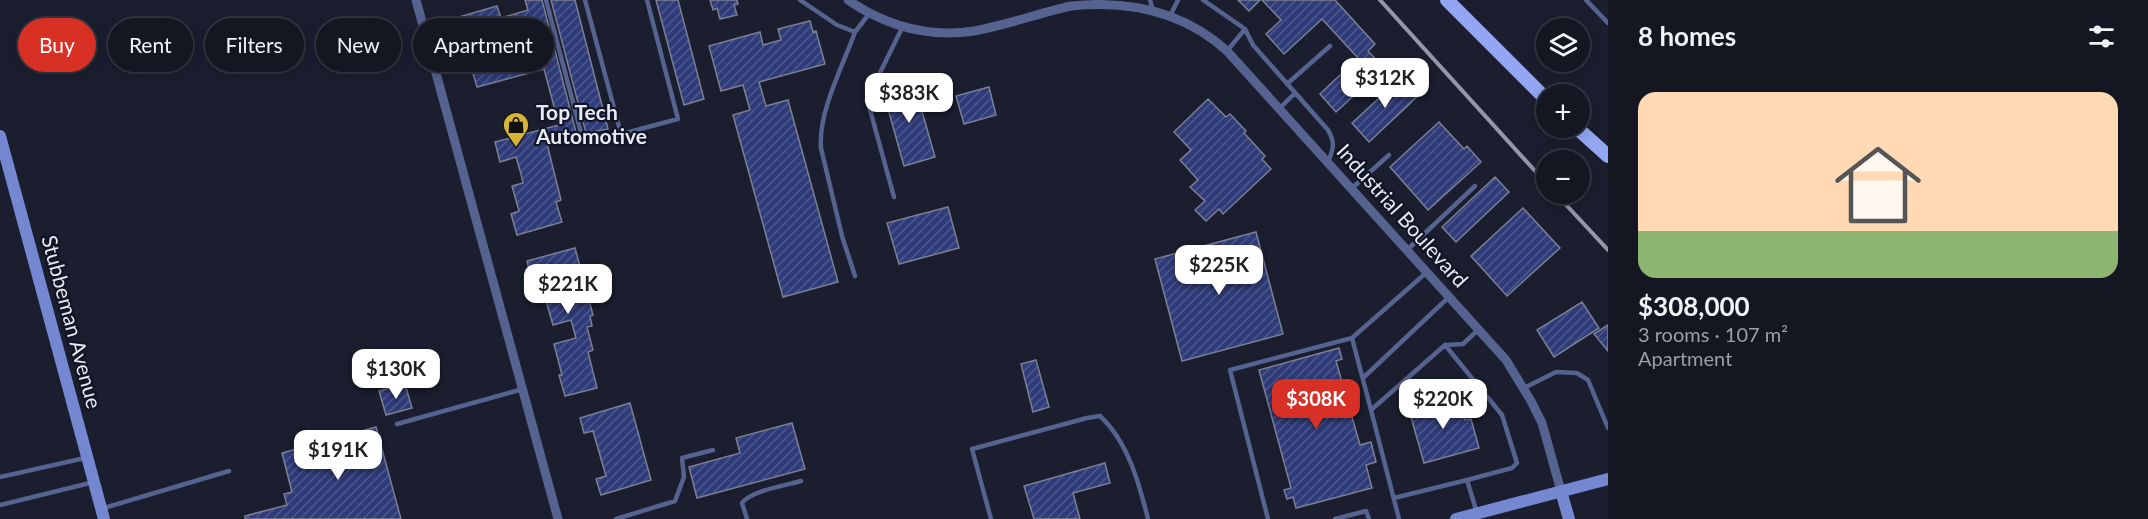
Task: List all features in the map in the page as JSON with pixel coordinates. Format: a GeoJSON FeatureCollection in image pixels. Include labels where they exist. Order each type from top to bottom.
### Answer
{"type":"FeatureCollection","features":[{"type":"Feature","properties":{"kind":"main road"},"geometry":{"type":"LineString","coordinates":[[1447,0],[1536,89]]}},
{"type":"Feature","properties":{"kind":"main road"},"geometry":{"type":"LineString","coordinates":[[1587,138],[1608,156]]}},
{"type":"Feature","properties":{"kind":"street"},"geometry":{"type":"LineString","coordinates":[[416,0],[558,519]]}},
{"type":"Feature","properties":{"kind":"street","name":"Industrial Boulevard"},"geometry":{"type":"LineString","coordinates":[[848,0],[870,14],[902,28],[932,34],[958,34],[992,28],[1082,2],[1116,1],[1151,3],[1206,33],[1227,51],[1280,108],[1506,360],[1524,388],[1544,430],[1561,491]]}},
{"type":"Feature","properties":{"kind":"street","name":"Stubbeman Avenue"},"geometry":{"type":"LineString","coordinates":[[0,136],[102,514]]}},
{"type":"Feature","properties":{"kind":"street"},"geometry":{"type":"LineString","coordinates":[[1456,519],[1608,479]]}},
{"type":"Feature","properties":{"kind":"street"},"geometry":{"type":"LineString","coordinates":[[1561,491],[1569,519]]}},
{"type":"Feature","properties":{"kind":"lane"},"geometry":{"type":"LineString","coordinates":[[546,0],[584,144],[678,119],[647,0]]}},
{"type":"Feature","properties":{"kind":"lane"},"geometry":{"type":"LineString","coordinates":[[585,0],[621,134]]}},
{"type":"Feature","properties":{"kind":"lane"},"geometry":{"type":"LineString","coordinates":[[800,0],[837,25],[855,32]]}},
{"type":"Feature","properties":{"kind":"lane"},"geometry":{"type":"LineString","coordinates":[[1171,14],[1178,0]]}},
{"type":"Feature","properties":{"kind":"lane"},"geometry":{"type":"LineString","coordinates":[[1203,0],[1245,29],[1253,45],[1328,130],[1334,140],[1334,148],[1328,163]]}},
{"type":"Feature","properties":{"kind":"lane"},"geometry":{"type":"LineString","coordinates":[[1586,0],[1608,23]]}},
{"type":"Feature","properties":{"kind":"lane"},"geometry":{"type":"LineString","coordinates":[[855,276],[842,236],[821,148],[820,133],[828,102],[855,32],[870,14]]}},
{"type":"Feature","properties":{"kind":"lane"},"geometry":{"type":"LineString","coordinates":[[894,197],[869,106],[874,85],[902,28]]}},
{"type":"Feature","properties":{"kind":"lane"},"geometry":{"type":"LineString","coordinates":[[1227,51],[1245,29]]}},
{"type":"Feature","properties":{"kind":"lane"},"geometry":{"type":"LineString","coordinates":[[1287,84],[1330,46]]}},
{"type":"Feature","properties":{"kind":"lane"},"geometry":{"type":"LineString","coordinates":[[1280,108],[1295,93]]}},
{"type":"Feature","properties":{"kind":"lane"},"geometry":{"type":"LineString","coordinates":[[1351,189],[1389,156]]}},
{"type":"Feature","properties":{"kind":"lane"},"geometry":{"type":"LineString","coordinates":[[1407,250],[1475,186]]}},
{"type":"Feature","properties":{"kind":"lane"},"geometry":{"type":"LineString","coordinates":[[1268,519],[1230,370],[1352,338],[1427,272]]}},
{"type":"Feature","properties":{"kind":"lane"},"geometry":{"type":"LineString","coordinates":[[1363,378],[1450,296]]}},
{"type":"Feature","properties":{"kind":"lane"},"geometry":{"type":"LineString","coordinates":[[1371,410],[1445,345],[1463,344],[1479,328]]}},
{"type":"Feature","properties":{"kind":"lane"},"geometry":{"type":"LineString","coordinates":[[1352,338],[1399,519]]}},
{"type":"Feature","properties":{"kind":"lane"},"geometry":{"type":"LineString","coordinates":[[1394,498],[1512,468],[1518,463],[1502,415],[1445,345]]}},
{"type":"Feature","properties":{"kind":"lane"},"geometry":{"type":"LineString","coordinates":[[1524,388],[1556,372],[1577,373],[1588,380],[1608,428]]}},
{"type":"Feature","properties":{"kind":"lane"},"geometry":{"type":"LineString","coordinates":[[397,424],[523,389]]}},
{"type":"Feature","properties":{"kind":"lane"},"geometry":{"type":"LineString","coordinates":[[991,519],[972,449],[1100,416],[1120,439],[1128,456],[1148,519]]}},
{"type":"Feature","properties":{"kind":"lane"},"geometry":{"type":"LineString","coordinates":[[616,519],[675,501],[684,477],[682,458],[713,450]]}},
{"type":"Feature","properties":{"kind":"lane"},"geometry":{"type":"LineString","coordinates":[[0,477],[87,457]]}},
{"type":"Feature","properties":{"kind":"lane"},"geometry":{"type":"LineString","coordinates":[[102,514],[229,471]]}},
{"type":"Feature","properties":{"kind":"lane"},"geometry":{"type":"LineString","coordinates":[[1467,480],[1477,513]]}},
{"type":"Feature","properties":{"kind":"lane"},"geometry":{"type":"LineString","coordinates":[[747,519],[742,502],[745,498],[801,481]]}},
{"type":"Feature","properties":{"kind":"lane"},"geometry":{"type":"LineString","coordinates":[[0,505],[94,482]]}},
{"type":"Feature","properties":{"kind":"lane"},"geometry":{"type":"LineString","coordinates":[[1335,519],[1366,511],[1370,519]]}},
{"type":"Feature","properties":{"kind":"building"},"geometry":{"type":"Polygon","coordinates":[[[525,0],[542,0],[547,18],[501,18],[528,10],[525,0]]]}},
{"type":"Feature","properties":{"kind":"building"},"geometry":{"type":"Polygon","coordinates":[[[551,0],[575,0],[608,129],[586,133],[551,0]]]}},
{"type":"Feature","properties":{"kind":"building"},"geometry":{"type":"Polygon","coordinates":[[[656,0],[678,0],[704,99],[684,105],[656,0]]]}},
{"type":"Feature","properties":{"kind":"building"},"geometry":{"type":"Polygon","coordinates":[[[710,0],[737,0],[738,4],[734,5],[737,15],[720,19],[717,8],[713,10],[710,0]]]}},
{"type":"Feature","properties":{"kind":"building"},"geometry":{"type":"Polygon","coordinates":[[[1238,0],[1260,0],[1249,11],[1238,0]]]}},
{"type":"Feature","properties":{"kind":"building"},"geometry":{"type":"Polygon","coordinates":[[[1262,0],[1335,0],[1375,44],[1368,51],[1384,68],[1336,112],[1320,94],[1358,58],[1322,19],[1284,54],[1266,34],[1281,20],[1262,0]]]}},
{"type":"Feature","properties":{"kind":"building"},"geometry":{"type":"Polygon","coordinates":[[[497,6],[501,18],[459,18],[459,17],[497,6]]]}},
{"type":"Feature","properties":{"kind":"building"},"geometry":{"type":"Polygon","coordinates":[[[810,21],[813,32],[816,31],[825,64],[759,82],[766,106],[788,100],[838,282],[783,297],[733,115],[750,110],[743,85],[721,91],[709,46],[760,32],[763,45],[781,40],[778,29],[810,21]]]}},
{"type":"Feature","properties":{"kind":"building"},"geometry":{"type":"Polygon","coordinates":[[[554,47],[577,136],[547,144],[561,200],[556,202],[562,222],[517,235],[511,214],[519,211],[512,186],[523,183],[521,174],[516,157],[500,162],[495,142],[559,125],[545,72],[554,72],[554,47]]]}},
{"type":"Feature","properties":{"kind":"building"},"geometry":{"type":"Polygon","coordinates":[[[473,72],[533,72],[477,87],[473,72]]]}},
{"type":"Feature","properties":{"kind":"building"},"geometry":{"type":"Polygon","coordinates":[[[1402,77],[1419,95],[1369,142],[1352,123],[1402,77]]]}},
{"type":"Feature","properties":{"kind":"building"},"geometry":{"type":"Polygon","coordinates":[[[914,83],[935,157],[904,166],[883,91],[914,83]]]}},
{"type":"Feature","properties":{"kind":"building"},"geometry":{"type":"Polygon","coordinates":[[[989,87],[996,115],[964,124],[956,96],[989,87]]]}},
{"type":"Feature","properties":{"kind":"building"},"geometry":{"type":"Polygon","coordinates":[[[1208,99],[1226,117],[1230,114],[1246,131],[1244,133],[1265,156],[1262,159],[1271,169],[1223,214],[1219,209],[1206,221],[1195,210],[1205,201],[1190,187],[1198,180],[1180,160],[1191,150],[1174,132],[1208,99]]]}},
{"type":"Feature","properties":{"kind":"building"},"geometry":{"type":"Polygon","coordinates":[[[1439,122],[1464,149],[1467,146],[1481,162],[1428,210],[1390,167],[1439,122]]]}},
{"type":"Feature","properties":{"kind":"building"},"geometry":{"type":"Polygon","coordinates":[[[1495,177],[1509,192],[1456,242],[1442,227],[1495,177]]]}},
{"type":"Feature","properties":{"kind":"building"},"geometry":{"type":"Polygon","coordinates":[[[948,207],[959,248],[899,264],[887,223],[948,207]]]}},
{"type":"Feature","properties":{"kind":"building"},"geometry":{"type":"Polygon","coordinates":[[[1523,208],[1560,248],[1507,296],[1471,256],[1523,208]]]}},
{"type":"Feature","properties":{"kind":"building"},"geometry":{"type":"Polygon","coordinates":[[[1256,232],[1283,334],[1182,361],[1155,259],[1256,232]]]}},
{"type":"Feature","properties":{"kind":"building"},"geometry":{"type":"Polygon","coordinates":[[[575,248],[593,315],[590,316],[592,326],[587,327],[593,350],[588,352],[597,388],[565,396],[554,344],[576,338],[571,320],[553,325],[542,287],[534,289],[527,261],[575,248]]]}},
{"type":"Feature","properties":{"kind":"building"},"geometry":{"type":"Polygon","coordinates":[[[1582,302],[1599,328],[1554,357],[1537,330],[1582,302]]]}},
{"type":"Feature","properties":{"kind":"building"},"geometry":{"type":"Polygon","coordinates":[[[1608,325],[1608,351],[1594,334],[1608,325]]]}},
{"type":"Feature","properties":{"kind":"building"},"geometry":{"type":"Polygon","coordinates":[[[1339,348],[1342,359],[1336,361],[1360,445],[1371,442],[1376,462],[1366,465],[1372,488],[1296,508],[1293,497],[1287,499],[1284,490],[1291,488],[1259,370],[1339,348]]]}},
{"type":"Feature","properties":{"kind":"building"},"geometry":{"type":"Polygon","coordinates":[[[1036,360],[1049,407],[1033,412],[1021,364],[1036,360]]]}},
{"type":"Feature","properties":{"kind":"building"},"geometry":{"type":"Polygon","coordinates":[[[405,384],[412,408],[386,415],[379,391],[405,384]]]}},
{"type":"Feature","properties":{"kind":"building"},"geometry":{"type":"Polygon","coordinates":[[[1459,396],[1465,420],[1471,419],[1479,448],[1424,463],[1409,410],[1459,396]]]}},
{"type":"Feature","properties":{"kind":"building"},"geometry":{"type":"Polygon","coordinates":[[[630,403],[651,480],[601,495],[596,479],[606,476],[593,431],[584,433],[580,418],[630,403]]]}},
{"type":"Feature","properties":{"kind":"building"},"geometry":{"type":"Polygon","coordinates":[[[792,423],[805,469],[697,498],[689,467],[740,453],[736,438],[792,423]]]}},
{"type":"Feature","properties":{"kind":"building"},"geometry":{"type":"Polygon","coordinates":[[[376,427],[401,519],[245,519],[245,516],[287,505],[284,494],[292,492],[282,453],[376,427]]]}},
{"type":"Feature","properties":{"kind":"building"},"geometry":{"type":"Polygon","coordinates":[[[1105,463],[1110,483],[1073,493],[1080,519],[1034,519],[1024,486],[1105,463]]]}},
{"type":"Feature","properties":{"kind":"railway"},"geometry":{"type":"LineString","coordinates":[[1380,0],[1536,172]]}},
{"type":"Feature","properties":{"kind":"railway"},"geometry":{"type":"LineString","coordinates":[[1565,204],[1608,250]]}},
{"type":"Feature","properties":{"kind":"place","name":"Top Tech Automotive"},"geometry":{"type":"Point","coordinates":[516,148]}}]}
